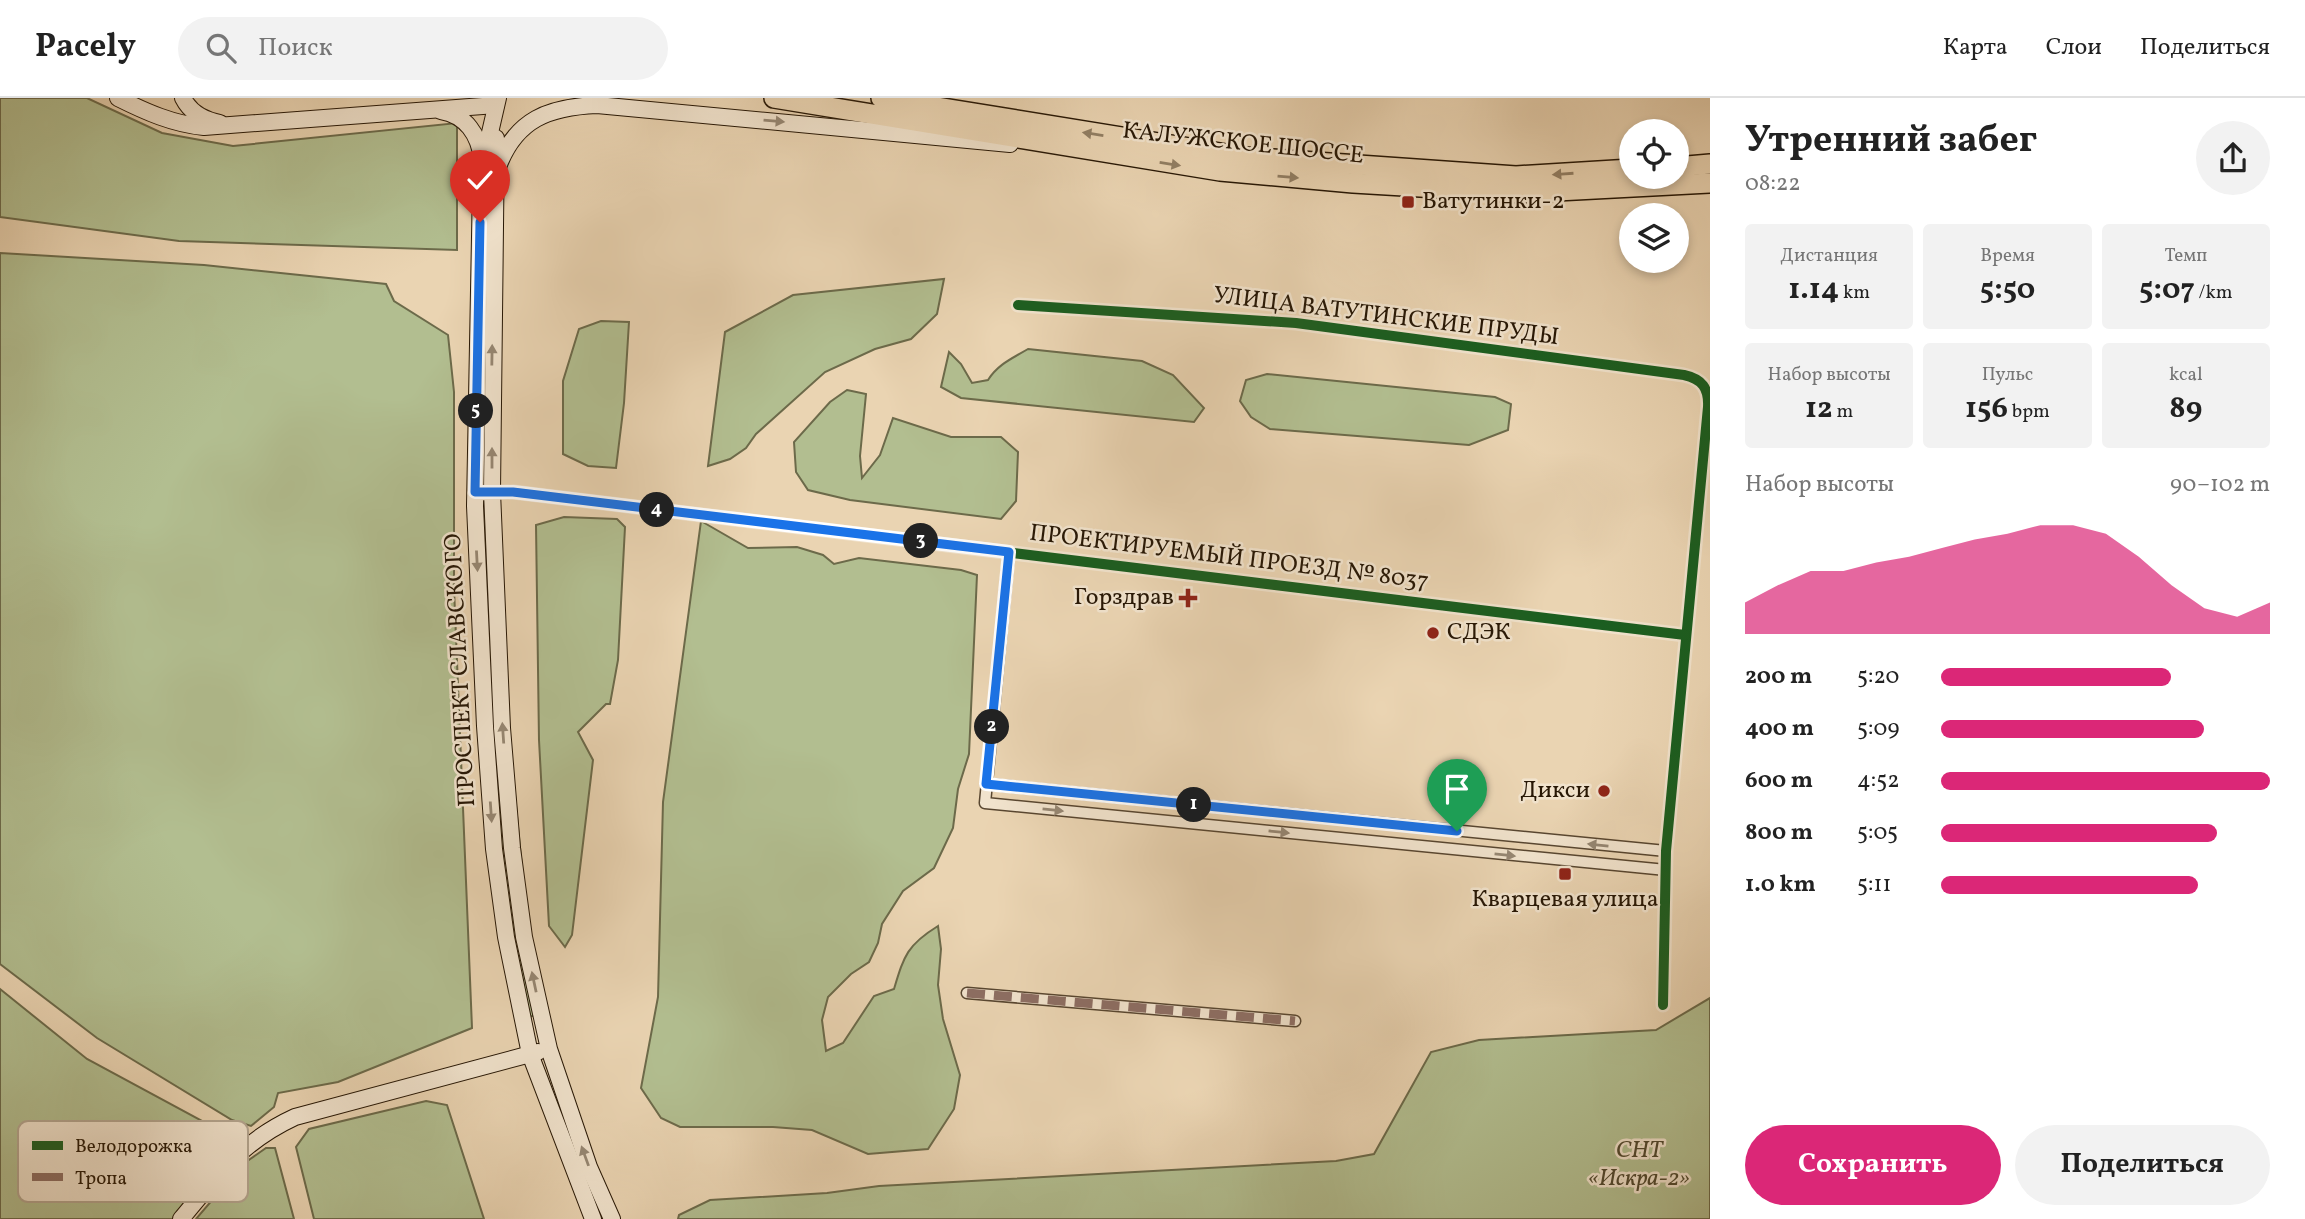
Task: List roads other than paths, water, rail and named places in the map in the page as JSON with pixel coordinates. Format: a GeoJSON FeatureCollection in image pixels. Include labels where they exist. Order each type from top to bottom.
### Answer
{"type":"FeatureCollection","features":[{"type":"Feature","properties":{"kind":"highway","name":"КАЛУЖСКОЕ ШОССЕ"},"geometry":{"type":"LineString","coordinates":[[774,98],[1220,172],[1353,183],[1521,192],[1710,183]]}},
{"type":"Feature","properties":{"kind":"highway","name":"КАЛУЖСКОЕ ШОССЕ"},"geometry":{"type":"LineString","coordinates":[[881,98],[1245,157],[1516,176],[1619,170]]}},
{"type":"Feature","properties":{"kind":"highway"},"geometry":{"type":"LineString","coordinates":[[1689,165],[1710,164]]}},
{"type":"Feature","properties":{"kind":"main road"},"geometry":{"type":"LineString","coordinates":[[118,98],[182,125],[204,127],[497,102]]}},
{"type":"Feature","properties":{"kind":"main road"},"geometry":{"type":"LineString","coordinates":[[183,98],[200,116],[225,124]]}},
{"type":"Feature","properties":{"kind":"main road"},"geometry":{"type":"LineString","coordinates":[[428,109],[470,98]]}},
{"type":"Feature","properties":{"kind":"main road","name":"ПРОСПЕКТ СЛАВСКОГО"},"geometry":{"type":"LineString","coordinates":[[497,102],[483,163],[475,492],[485,726],[494,849],[506,937],[530,1054],[593,1219]]}},
{"type":"Feature","properties":{"kind":"main road","name":"ПРОСПЕКТ СЛАВСКОГО"},"geometry":{"type":"LineString","coordinates":[[497,102],[492,492],[502,728],[512,848],[524,937],[549,1049],[589,1167],[612,1219]]}},
{"type":"Feature","properties":{"kind":"main road"},"geometry":{"type":"LineString","coordinates":[[495,176],[504,150],[521,129],[536,118],[572,106],[610,106],[794,122],[949,140],[1079,149]]}},
{"type":"Feature","properties":{"kind":"main road"},"geometry":{"type":"LineString","coordinates":[[428,109],[451,113],[470,126],[481,148],[483,163]]}},
{"type":"Feature","properties":{"kind":"main road"},"geometry":{"type":"LineString","coordinates":[[501,1061],[516,1052],[521,1044],[523,1022]]}},
{"type":"Feature","properties":{"kind":"main road"},"geometry":{"type":"LineString","coordinates":[[248,1144],[295,1117],[549,1049]]}},
{"type":"Feature","properties":{"kind":"main road"},"geometry":{"type":"LineString","coordinates":[[501,1061],[522,1062],[530,1067],[539,1080]]}},
{"type":"Feature","properties":{"kind":"main road"},"geometry":{"type":"LineString","coordinates":[[181,1219],[195,1202]]}},
{"type":"Feature","properties":{"kind":"street","name":"УЛИЦА ВАТУТИНСКИЕ ПРУДЫ"},"geometry":{"type":"LineString","coordinates":[[1018,305],[1296,323],[1695,378],[1709,395],[1685,635]]}},
{"type":"Feature","properties":{"kind":"street","name":"ПРОЕКТИРУЕМЫЙ ПРОЕЗД № 8037"},"geometry":{"type":"LineString","coordinates":[[475,492],[525,494],[1685,635]]}},
{"type":"Feature","properties":{"kind":"street"},"geometry":{"type":"LineString","coordinates":[[1009,552],[985,803],[1666,870]]}},
{"type":"Feature","properties":{"kind":"street"},"geometry":{"type":"LineString","coordinates":[[1662,1005],[1666,851],[1685,635]]}},
{"type":"Feature","properties":{"kind":"street"},"geometry":{"type":"LineString","coordinates":[[986,784],[1666,851]]}},
{"type":"Feature","properties":{"kind":"street"},"geometry":{"type":"LineString","coordinates":[[967,993],[1295,1021]]}},
{"type":"Feature","properties":{"kind":"place","name":"Ватутинки-2"},"geometry":{"type":"Point","coordinates":[1408,202]}},
{"type":"Feature","properties":{"kind":"place","name":"Горздрав"},"geometry":{"type":"Point","coordinates":[1188,598]}},
{"type":"Feature","properties":{"kind":"place","name":"СДЭК"},"geometry":{"type":"Point","coordinates":[1433,633]}},
{"type":"Feature","properties":{"kind":"place","name":"Дикси"},"geometry":{"type":"Point","coordinates":[1604,791]}},
{"type":"Feature","properties":{"kind":"place","name":"Кварцевая улица"},"geometry":{"type":"Point","coordinates":[1565,874]}},
{"type":"Feature","properties":{"kind":"park label","name":"СНТ «Искра-2»"},"geometry":{"type":"Point","coordinates":[1639,1165]}}]}
